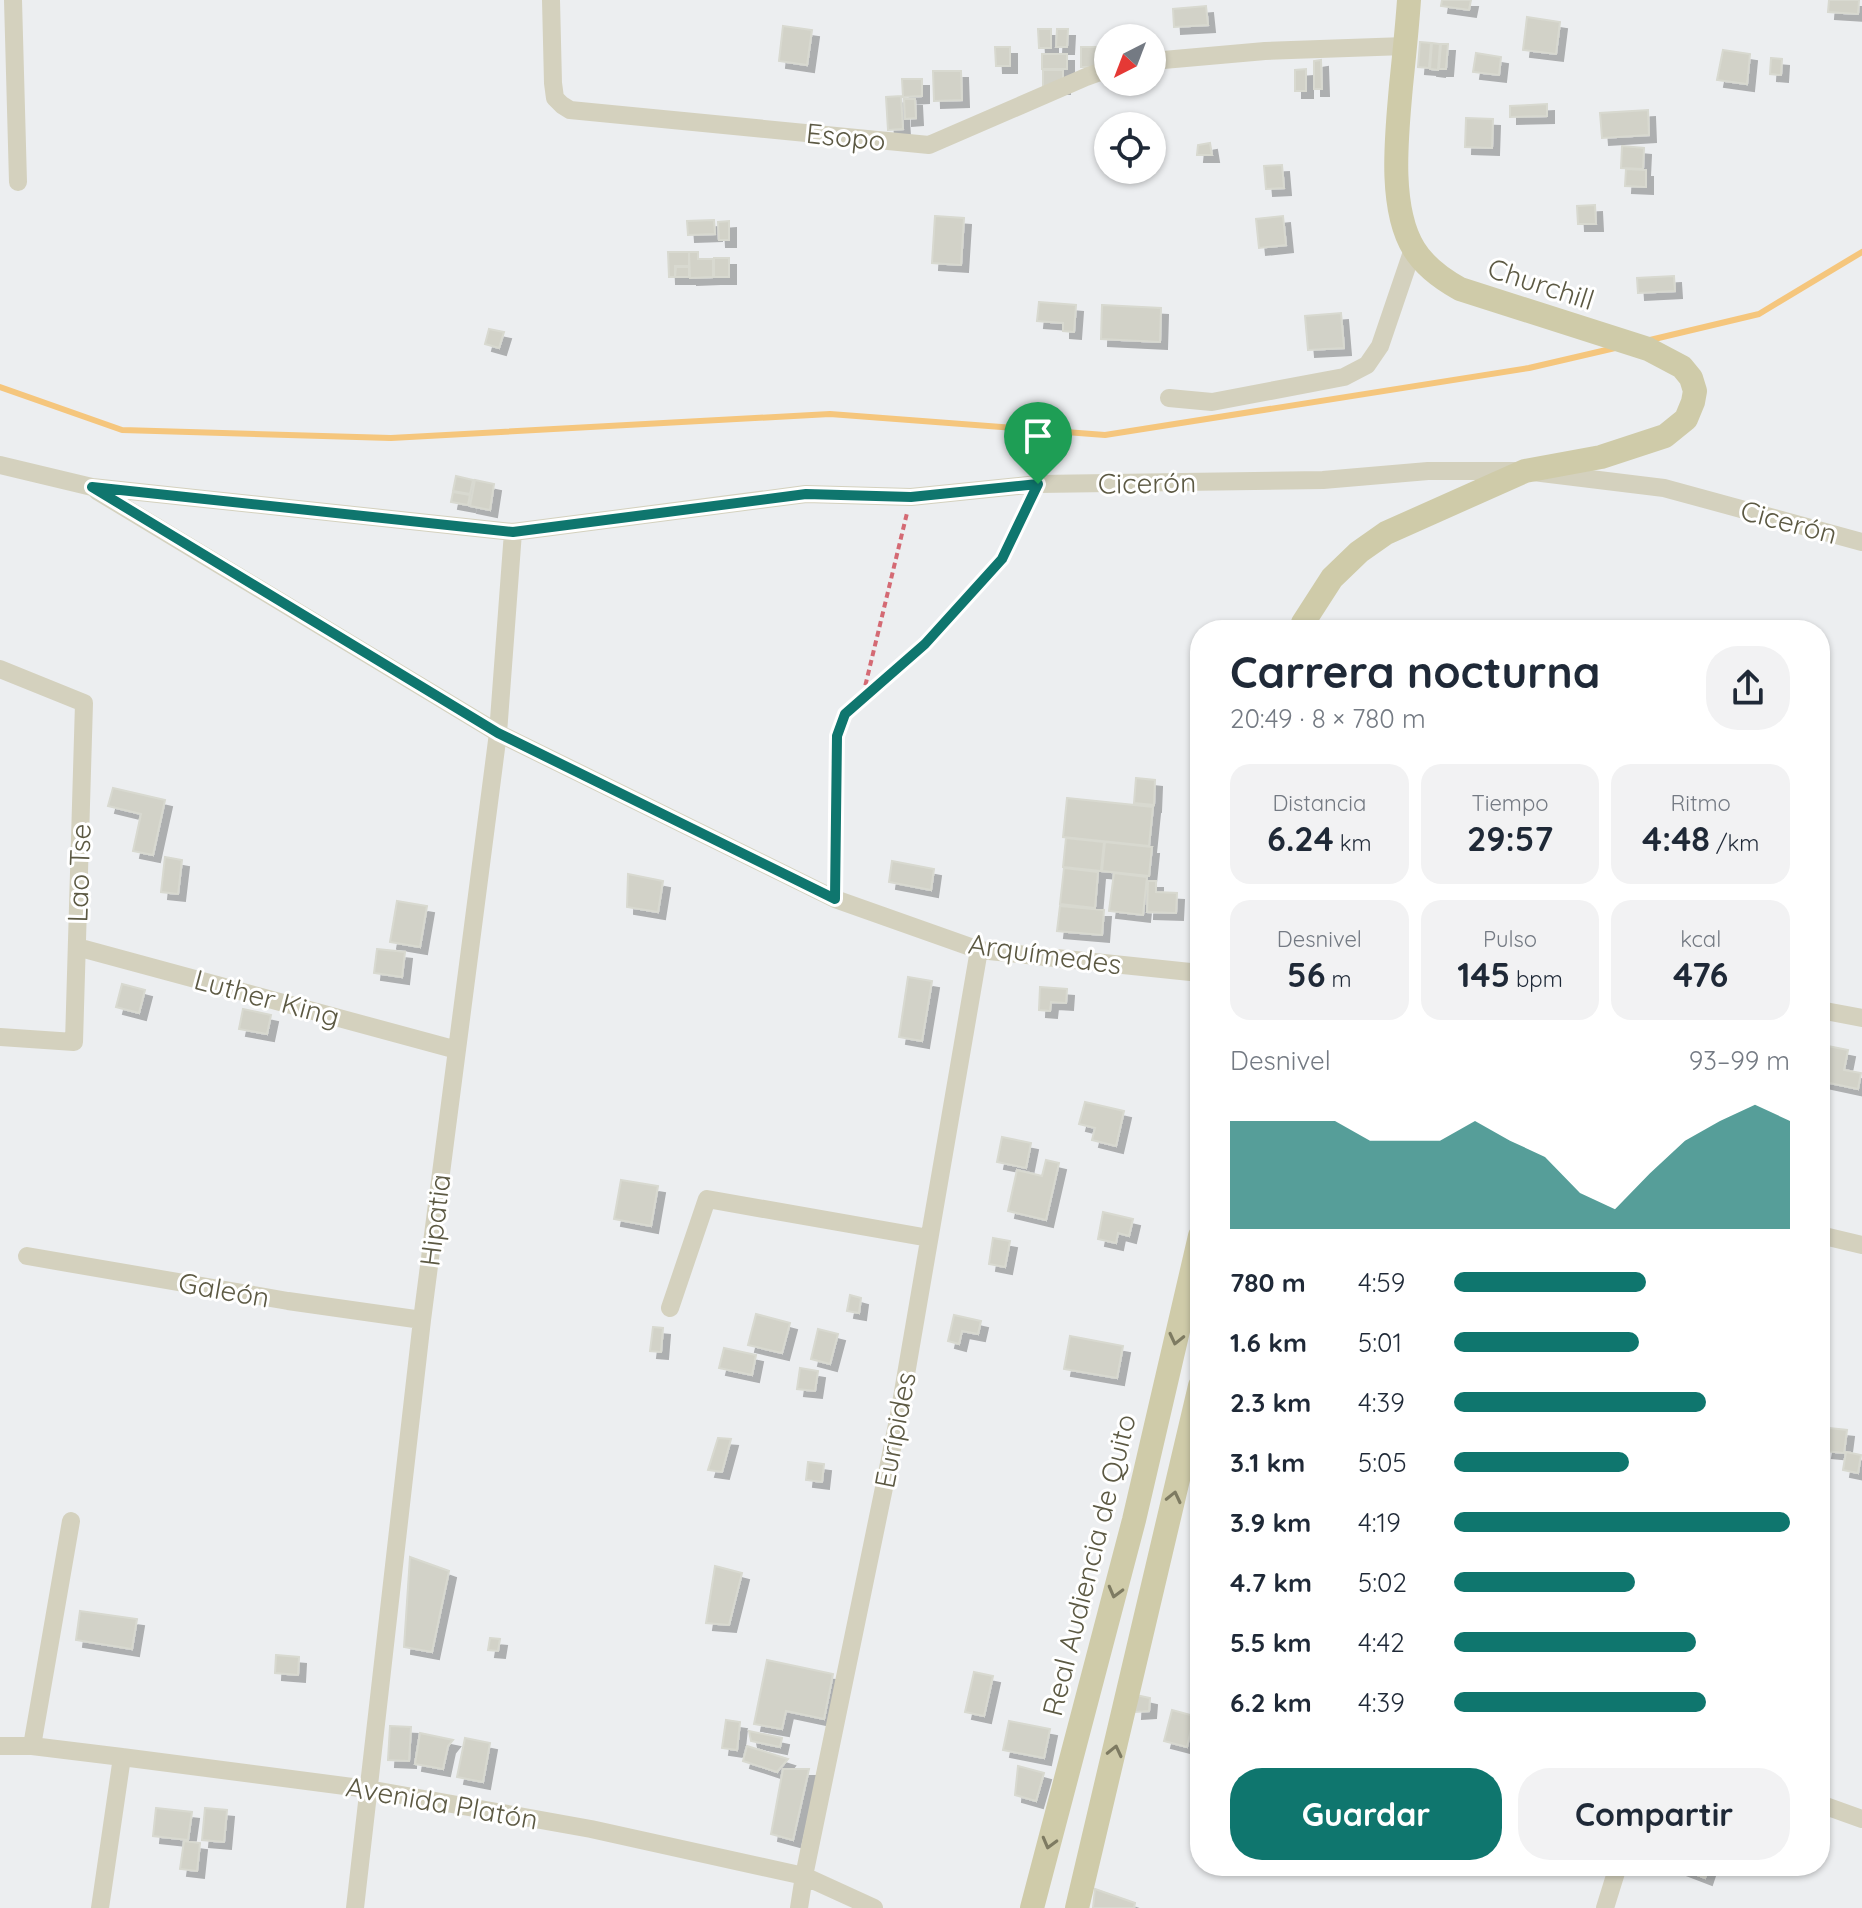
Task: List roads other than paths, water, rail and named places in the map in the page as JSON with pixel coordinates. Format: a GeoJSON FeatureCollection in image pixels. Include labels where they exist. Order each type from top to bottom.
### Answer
{"type":"FeatureCollection","features":[{"type":"Feature","properties":{"kind":"main road","name":"Churchill"},"geometry":{"type":"LineString","coordinates":[[1409,0],[1396,145],[1398,195],[1404,227],[1413,249],[1442,279],[1460,289],[1648,349],[1682,367],[1691,378],[1695,391],[1686,419],[1665,436],[1601,457],[1525,471]]}},
{"type":"Feature","properties":{"kind":"main road"},"geometry":{"type":"LineString","coordinates":[[1305,620],[1332,578],[1359,552],[1386,533],[1525,471]]}},
{"type":"Feature","properties":{"kind":"main road","name":"Real Audiencia de Quito"},"geometry":{"type":"LineString","coordinates":[[1032,1908],[1134,1520],[1190,1279]]}},
{"type":"Feature","properties":{"kind":"main road"},"geometry":{"type":"LineString","coordinates":[[1077,1908],[1190,1428]]}},
{"type":"Feature","properties":{"kind":"street"},"geometry":{"type":"LineString","coordinates":[[13,0],[18,182]]}},
{"type":"Feature","properties":{"kind":"street","name":"Esopo"},"geometry":{"type":"LineString","coordinates":[[551,0],[555,98],[570,110],[929,145],[1094,74]]}},
{"type":"Feature","properties":{"kind":"street"},"geometry":{"type":"LineString","coordinates":[[1166,60],[1265,51],[1405,46]]}},
{"type":"Feature","properties":{"kind":"street"},"geometry":{"type":"LineString","coordinates":[[1169,398],[1212,402],[1344,377],[1367,365],[1380,346],[1413,249]]}},
{"type":"Feature","properties":{"kind":"street","name":"Cicerón"},"geometry":{"type":"LineString","coordinates":[[0,465],[92,487],[513,532],[806,494],[911,497],[1038,484],[1323,480],[1428,471],[1525,471],[1664,488],[1862,542]]}},
{"type":"Feature","properties":{"kind":"street","name":"Arquímedes"},"geometry":{"type":"LineString","coordinates":[[92,487],[498,733],[835,899],[979,950],[1190,972]]}},
{"type":"Feature","properties":{"kind":"street","name":"Hipatia"},"geometry":{"type":"LineString","coordinates":[[355,1908],[422,1320],[498,733],[513,532]]}},
{"type":"Feature","properties":{"kind":"street","name":"Lao Tse"},"geometry":{"type":"LineString","coordinates":[[0,669],[84,703],[74,1042],[0,1037]]}},
{"type":"Feature","properties":{"kind":"street","name":"Luther King"},"geometry":{"type":"LineString","coordinates":[[77,947],[457,1050]]}},
{"type":"Feature","properties":{"kind":"street","name":"Eurípides"},"geometry":{"type":"LineString","coordinates":[[799,1908],[899,1415],[979,950]]}},
{"type":"Feature","properties":{"kind":"street"},"geometry":{"type":"LineString","coordinates":[[1830,1012],[1862,1018]]}},
{"type":"Feature","properties":{"kind":"street"},"geometry":{"type":"LineString","coordinates":[[670,1308],[707,1199],[929,1238]]}},
{"type":"Feature","properties":{"kind":"street"},"geometry":{"type":"LineString","coordinates":[[1830,1237],[1862,1245]]}},
{"type":"Feature","properties":{"kind":"street","name":"Galeón"},"geometry":{"type":"LineString","coordinates":[[27,1256],[288,1301],[422,1320]]}},
{"type":"Feature","properties":{"kind":"street"},"geometry":{"type":"LineString","coordinates":[[32,1746],[71,1521]]}},
{"type":"Feature","properties":{"kind":"street","name":"Avenida Platón"},"geometry":{"type":"LineString","coordinates":[[0,1746],[32,1746],[368,1789],[591,1829],[804,1876],[874,1908]]}},
{"type":"Feature","properties":{"kind":"street"},"geometry":{"type":"LineString","coordinates":[[100,1908],[122,1757]]}},
{"type":"Feature","properties":{"kind":"street"},"geometry":{"type":"LineString","coordinates":[[1830,1808],[1862,1819]]}},
{"type":"Feature","properties":{"kind":"street"},"geometry":{"type":"LineString","coordinates":[[1605,1908],[1615,1876]]}},
{"type":"Feature","properties":{"kind":"waterway"},"geometry":{"type":"LineString","coordinates":[[1650,340],[1759,314],[1862,252]]}},
{"type":"Feature","properties":{"kind":"waterway"},"geometry":{"type":"LineString","coordinates":[[0,387],[122,430],[391,438],[830,414],[1105,435],[1529,368],[1615,348]]}}]}
